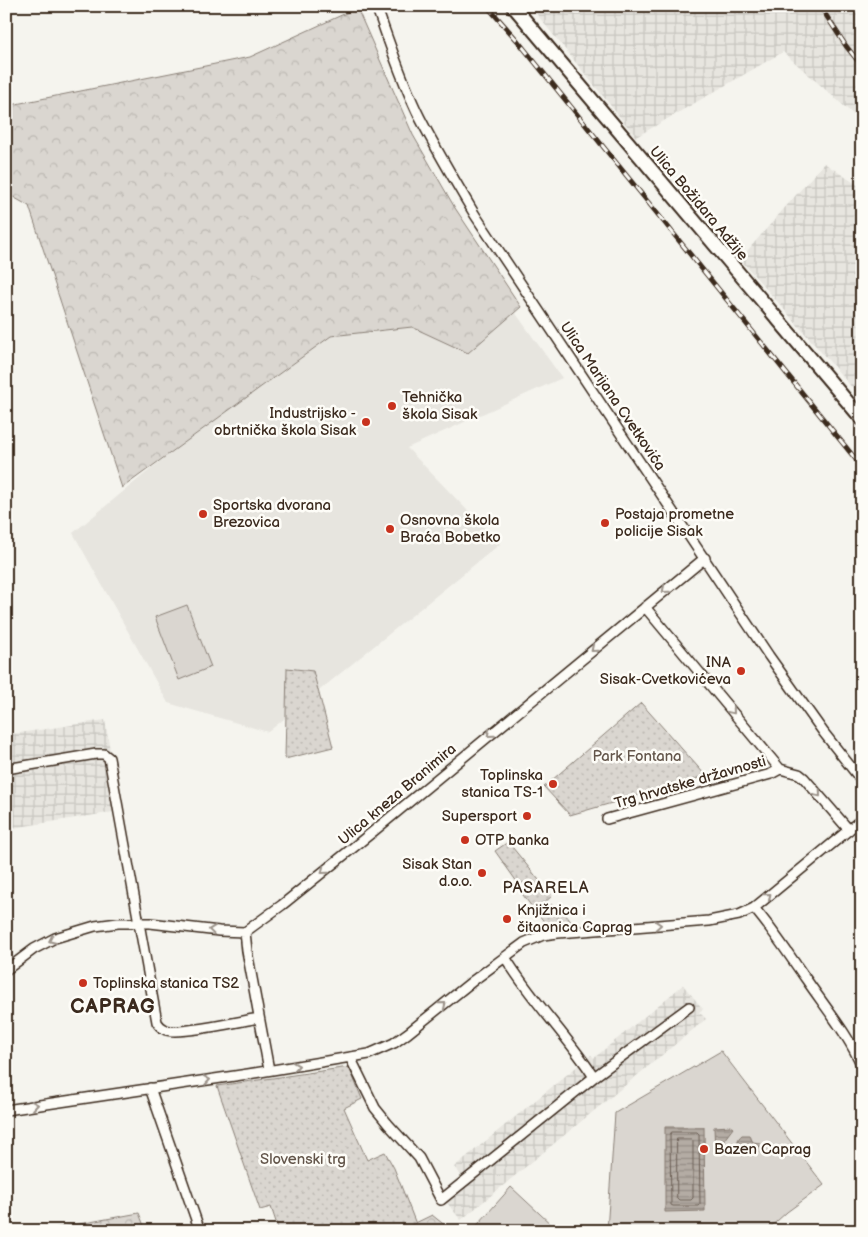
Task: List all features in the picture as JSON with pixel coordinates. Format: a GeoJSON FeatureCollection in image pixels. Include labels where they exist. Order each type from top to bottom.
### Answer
{"type":"FeatureCollection","features":[{"type":"Feature","properties":{"kind":"main road","name":"Ulica Božidara Adžije"},"geometry":{"type":"LineString","coordinates":[[512,6],[862,419]]}},
{"type":"Feature","properties":{"kind":"street","name":"Ulica Marijana Cvetkovića"},"geometry":{"type":"LineString","coordinates":[[376,6],[419,116],[475,215],[790,686],[862,781]]}},
{"type":"Feature","properties":{"kind":"street","name":"Ulica kneza Branimira"},"geometry":{"type":"LineString","coordinates":[[245,932],[282,905],[375,830],[704,558]]}},
{"type":"Feature","properties":{"kind":"street"},"geometry":{"type":"LineString","coordinates":[[645,607],[780,769],[800,774],[849,830]]}},
{"type":"Feature","properties":{"kind":"street"},"geometry":{"type":"LineString","coordinates":[[6,769],[96,754],[104,754],[109,758],[157,1022],[167,1030],[181,1030],[259,1018]]}},
{"type":"Feature","properties":{"kind":"street","name":"Trg hrvatske državnosti"},"geometry":{"type":"LineString","coordinates":[[607,819],[771,774],[780,769]]}},
{"type":"Feature","properties":{"kind":"street"},"geometry":{"type":"LineString","coordinates":[[6,1110],[369,1054],[394,1043],[524,943],[543,935],[584,930],[709,921],[738,915],[754,908],[862,819]]}},
{"type":"Feature","properties":{"kind":"street"},"geometry":{"type":"LineString","coordinates":[[754,908],[840,1028],[862,1066]]}},
{"type":"Feature","properties":{"kind":"street"},"geometry":{"type":"LineString","coordinates":[[6,970],[34,949],[55,938],[74,931],[118,923],[162,924],[245,932],[269,1070]]}},
{"type":"Feature","properties":{"kind":"street"},"geometry":{"type":"LineString","coordinates":[[505,957],[594,1077]]}},
{"type":"Feature","properties":{"kind":"street"},"geometry":{"type":"LineString","coordinates":[[350,1058],[375,1108],[419,1158],[441,1200],[594,1077],[689,1007]]}},
{"type":"Feature","properties":{"kind":"street"},"geometry":{"type":"LineString","coordinates":[[150,1088],[200,1231]]}},
{"type":"Feature","properties":{"kind":"shaded area"},"geometry":{"type":"Polygon","coordinates":[[[530,6],[862,6],[862,122],[783,52],[636,137],[530,6]]]}},
{"type":"Feature","properties":{"kind":"shaded area"},"geometry":{"type":"Polygon","coordinates":[[[824,163],[862,188],[862,399],[740,259],[824,163]]]}},
{"type":"Feature","properties":{"kind":"shaded area"},"geometry":{"type":"Polygon","coordinates":[[[512,308],[562,378],[407,448],[500,544],[268,732],[168,703],[73,533],[323,327],[512,308]]]}},
{"type":"Feature","properties":{"kind":"shaded area"},"geometry":{"type":"Polygon","coordinates":[[[105,720],[120,811],[6,829],[6,735],[105,720]]]}},
{"type":"Feature","properties":{"kind":"shaded area"},"geometry":{"type":"Polygon","coordinates":[[[683,985],[703,1009],[699,1012],[706,1019],[461,1220],[443,1198],[465,1180],[454,1167],[591,1055],[594,1058],[683,985]]]}},
{"type":"Feature","properties":{"kind":"green space"},"geometry":{"type":"Polygon","coordinates":[[[357,8],[413,135],[455,208],[521,307],[468,353],[412,327],[331,336],[122,488],[29,206],[6,193],[6,106],[250,57],[357,8]]]}},
{"type":"Feature","properties":{"kind":"green space"},"geometry":{"type":"Polygon","coordinates":[[[187,605],[211,667],[179,680],[155,617],[187,605]]]}},
{"type":"Feature","properties":{"kind":"green space"},"geometry":{"type":"Polygon","coordinates":[[[287,668],[313,671],[333,747],[285,759],[287,668]]]}},
{"type":"Feature","properties":{"kind":"green space","name":"Park Fontana"},"geometry":{"type":"Polygon","coordinates":[[[641,703],[706,776],[570,815],[544,787],[641,703]]]}},
{"type":"Feature","properties":{"kind":"green space"},"geometry":{"type":"Polygon","coordinates":[[[508,842],[552,896],[535,911],[495,851],[508,842]]]}},
{"type":"Feature","properties":{"kind":"green space"},"geometry":{"type":"Polygon","coordinates":[[[551,904],[555,909],[559,906],[572,923],[546,924],[538,914],[551,904]]]}},
{"type":"Feature","properties":{"kind":"green space","name":"Bazen Caprag"},"geometry":{"type":"Polygon","coordinates":[[[721,1051],[824,1185],[787,1212],[766,1231],[607,1231],[615,1113],[721,1051]]]}},
{"type":"Feature","properties":{"kind":"green space","name":"Slovenski trg"},"geometry":{"type":"Polygon","coordinates":[[[349,1067],[362,1099],[344,1108],[367,1160],[385,1152],[394,1168],[416,1224],[399,1231],[279,1231],[271,1207],[260,1210],[217,1086],[349,1067]]]}},
{"type":"Feature","properties":{"kind":"green space"},"geometry":{"type":"Polygon","coordinates":[[[511,1187],[554,1227],[551,1231],[472,1231],[511,1187]]]}},
{"type":"Feature","properties":{"kind":"green space"},"geometry":{"type":"Polygon","coordinates":[[[139,1213],[146,1231],[41,1231],[139,1213]]]}},
{"type":"Feature","properties":{"kind":"green space"},"geometry":{"type":"Polygon","coordinates":[[[432,1215],[452,1231],[399,1231],[432,1215]]]}},
{"type":"Feature","properties":{"kind":"water"},"geometry":{"type":"Polygon","coordinates":[[[730,1126],[733,1128],[724,1140],[727,1150],[725,1153],[715,1153],[714,1127],[730,1126]]]}},
{"type":"Feature","properties":{"kind":"water"},"geometry":{"type":"Polygon","coordinates":[[[665,1127],[704,1127],[705,1211],[665,1212],[665,1127]]]}},
{"type":"Feature","properties":{"kind":"water"},"geometry":{"type":"Polygon","coordinates":[[[742,1135],[749,1135],[753,1142],[759,1143],[761,1148],[759,1153],[754,1154],[748,1149],[741,1149],[738,1142],[742,1135]]]}},
{"type":"Feature","properties":{"kind":"railway"},"geometry":{"type":"LineString","coordinates":[[487,6],[517,40],[862,467]]}},
{"type":"Feature","properties":{"kind":"railway"},"geometry":{"type":"LineString","coordinates":[[820,6],[846,46],[862,66]]}},
{"type":"Feature","properties":{"kind":"place","name":"Tehnička škola Sisak"},"geometry":{"type":"Point","coordinates":[392,406]}},
{"type":"Feature","properties":{"kind":"place","name":"Industrijsko - obrtnička škola Sisak"},"geometry":{"type":"Point","coordinates":[366,422]}},
{"type":"Feature","properties":{"kind":"place","name":"Sportska dvorana Brezovica"},"geometry":{"type":"Point","coordinates":[203,514]}},
{"type":"Feature","properties":{"kind":"place","name":"Postaja prometne policije Sisak"},"geometry":{"type":"Point","coordinates":[605,523]}},
{"type":"Feature","properties":{"kind":"place","name":"Osnovna škola Braća Bobetko"},"geometry":{"type":"Point","coordinates":[390,529]}},
{"type":"Feature","properties":{"kind":"place","name":"INA Sisak-Cvetkovićeva"},"geometry":{"type":"Point","coordinates":[741,671]}},
{"type":"Feature","properties":{"kind":"place","name":"Toplinska stanica TS-1"},"geometry":{"type":"Point","coordinates":[553,784]}},
{"type":"Feature","properties":{"kind":"place","name":"Supersport"},"geometry":{"type":"Point","coordinates":[527,816]}},
{"type":"Feature","properties":{"kind":"place","name":"OTP banka"},"geometry":{"type":"Point","coordinates":[465,840]}},
{"type":"Feature","properties":{"kind":"place","name":"Sisak Stan d.o.o."},"geometry":{"type":"Point","coordinates":[482,873]}},
{"type":"Feature","properties":{"kind":"place","name":"Knjižnica i čitaonica Caprag"},"geometry":{"type":"Point","coordinates":[507,919]}},
{"type":"Feature","properties":{"kind":"place","name":"Toplinska stanica TS2"},"geometry":{"type":"Point","coordinates":[83,983]}},
{"type":"Feature","properties":{"kind":"place","name":"Bazen Caprag"},"geometry":{"type":"Point","coordinates":[704,1149]}},
{"type":"Feature","properties":{"kind":"district","name":"PASARELA"},"geometry":{"type":"Point","coordinates":[546,887]}},
{"type":"Feature","properties":{"kind":"district","name":"CAPRAG"},"geometry":{"type":"Point","coordinates":[113,1006]}}]}
